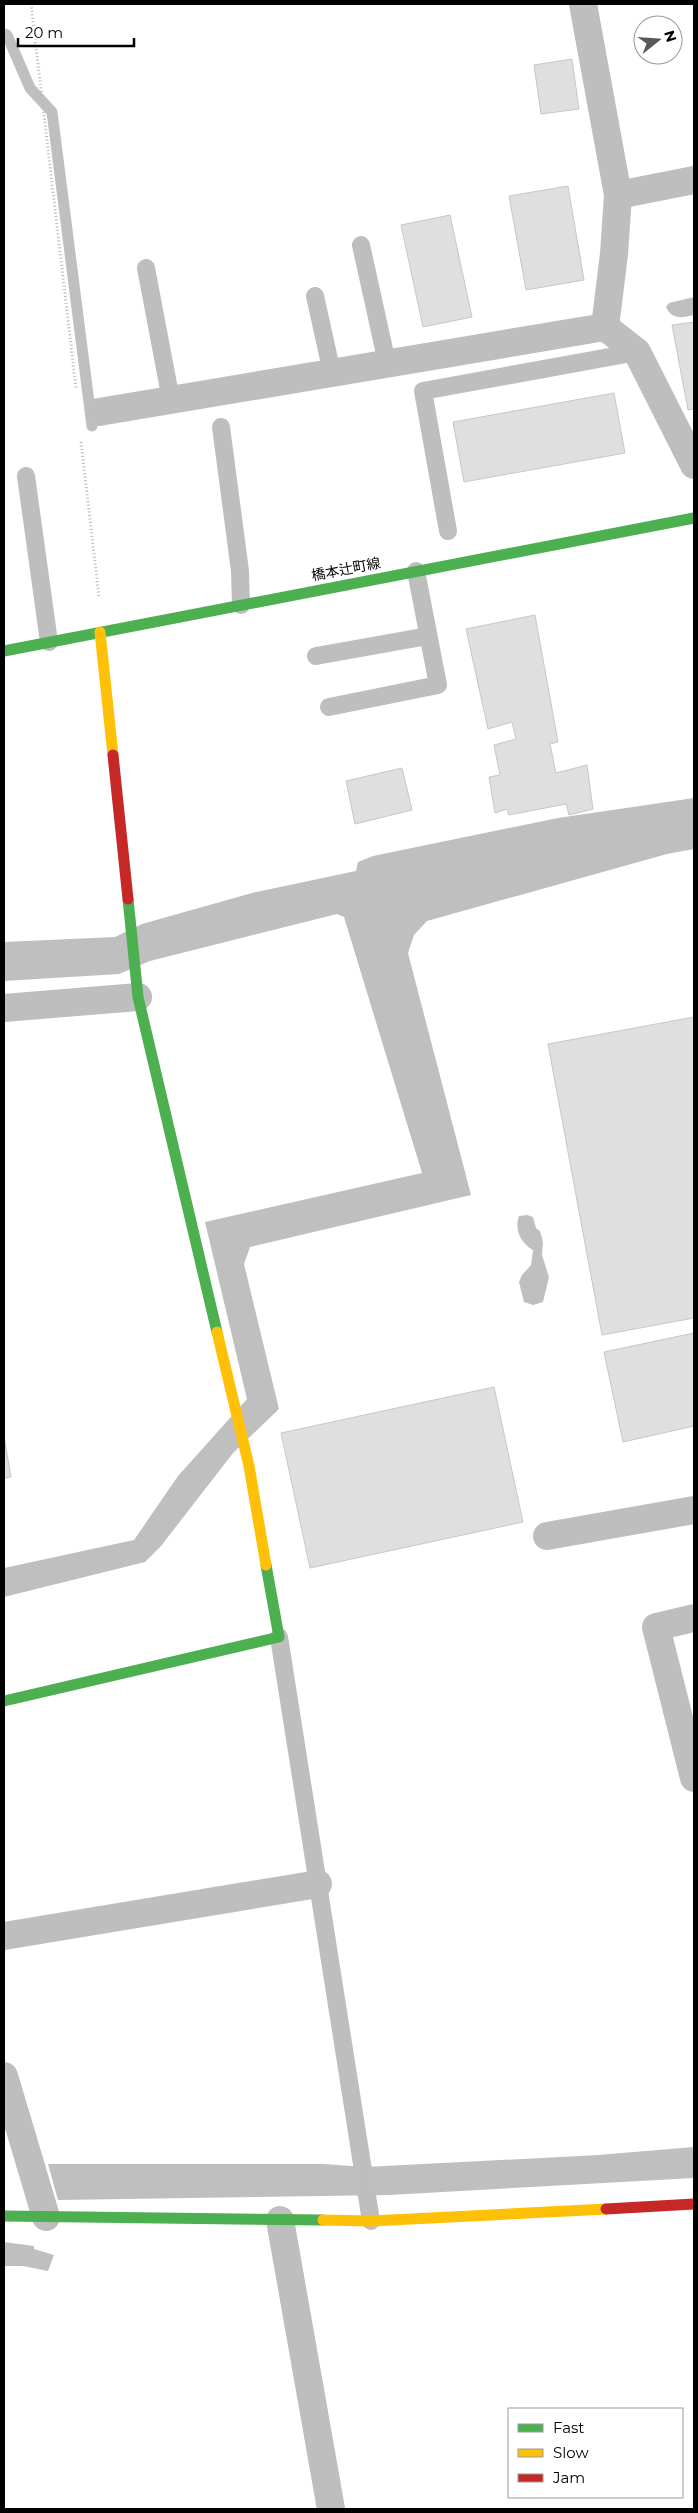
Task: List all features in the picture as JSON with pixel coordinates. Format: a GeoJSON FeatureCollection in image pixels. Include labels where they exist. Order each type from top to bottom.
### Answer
{"type":"FeatureCollection","features":[{"type":"Feature","properties":{"kind":"street"},"geometry":{"type":"LineString","coordinates":[[583,4],[618,195],[614,254],[605,327]]}},
{"type":"Feature","properties":{"kind":"street"},"geometry":{"type":"LineString","coordinates":[[618,195],[694,180]]}},
{"type":"Feature","properties":{"kind":"street"},"geometry":{"type":"LineString","coordinates":[[98,412],[605,327],[637,352],[694,465]]}},
{"type":"Feature","properties":{"kind":"street","name":"橋本辻町線"},"geometry":{"type":"LineString","coordinates":[[4,651],[694,518]]}},
{"type":"Feature","properties":{"kind":"street"},"geometry":{"type":"LineString","coordinates":[[4,1701],[279,1637],[249,1466],[138,985],[100,632]]}},
{"type":"Feature","properties":{"kind":"street"},"geometry":{"type":"LineString","coordinates":[[4,1008],[138,985]]}},
{"type":"Feature","properties":{"kind":"street"},"geometry":{"type":"LineString","coordinates":[[547,1536],[694,1510]]}},
{"type":"Feature","properties":{"kind":"street"},"geometry":{"type":"LineString","coordinates":[[694,1618],[656,1628],[694,1778]]}},
{"type":"Feature","properties":{"kind":"street"},"geometry":{"type":"LineString","coordinates":[[4,1936],[318,1884]]}},
{"type":"Feature","properties":{"kind":"street"},"geometry":{"type":"LineString","coordinates":[[4,2076],[46,2217]]}},
{"type":"Feature","properties":{"kind":"street"},"geometry":{"type":"LineString","coordinates":[[4,2216],[371,2221],[694,2204]]}},
{"type":"Feature","properties":{"kind":"street"},"geometry":{"type":"LineString","coordinates":[[280,2220],[331,2509]]}},
{"type":"Feature","properties":{"kind":"lane"},"geometry":{"type":"LineString","coordinates":[[361,245],[387,363]]}},
{"type":"Feature","properties":{"kind":"lane"},"geometry":{"type":"LineString","coordinates":[[146,268],[171,400]]}},
{"type":"Feature","properties":{"kind":"lane"},"geometry":{"type":"LineString","coordinates":[[315,296],[332,373]]}},
{"type":"Feature","properties":{"kind":"lane"},"geometry":{"type":"LineString","coordinates":[[448,531],[423,391],[637,352]]}},
{"type":"Feature","properties":{"kind":"lane"},"geometry":{"type":"LineString","coordinates":[[221,427],[240,571],[240,605]]}},
{"type":"Feature","properties":{"kind":"lane"},"geometry":{"type":"LineString","coordinates":[[26,476],[50,642]]}},
{"type":"Feature","properties":{"kind":"lane"},"geometry":{"type":"LineString","coordinates":[[329,707],[438,685],[416,571]]}},
{"type":"Feature","properties":{"kind":"lane"},"geometry":{"type":"LineString","coordinates":[[316,656],[428,636]]}},
{"type":"Feature","properties":{"kind":"lane"},"geometry":{"type":"LineString","coordinates":[[279,1637],[371,2221]]}},
{"type":"Feature","properties":{"kind":"path"},"geometry":{"type":"LineString","coordinates":[[31,4],[76,389]]}},
{"type":"Feature","properties":{"kind":"path"},"geometry":{"type":"LineString","coordinates":[[81,439],[99,597]]}},
{"type":"Feature","properties":{"kind":"shaded area"},"geometry":{"type":"Polygon","coordinates":[[[694,297],[694,315],[674,316],[666,307],[669,303],[694,297]]]}},
{"type":"Feature","properties":{"kind":"shaded area"},"geometry":{"type":"Polygon","coordinates":[[[694,798],[694,849],[667,854],[427,921],[414,935],[408,953],[471,1195],[250,1247],[244,1264],[279,1409],[233,1453],[161,1546],[145,1562],[4,1597],[4,1568],[134,1540],[178,1476],[247,1399],[205,1222],[422,1173],[344,917],[337,914],[150,961],[119,974],[4,981],[4,942],[115,937],[142,924],[252,893],[356,871],[358,862],[373,856],[558,818],[694,798]]]}},
{"type":"Feature","properties":{"kind":"shaded area"},"geometry":{"type":"Polygon","coordinates":[[[527,1215],[533,1217],[536,1228],[540,1231],[543,1242],[542,1255],[549,1277],[543,1302],[533,1305],[524,1302],[519,1282],[522,1275],[531,1265],[533,1250],[522,1240],[517,1226],[519,1216],[527,1215]]]}},
{"type":"Feature","properties":{"kind":"shaded area"},"geometry":{"type":"Polygon","coordinates":[[[694,2147],[694,2178],[389,2195],[58,2200],[48,2164],[324,2164],[365,2167],[598,2155],[694,2147]]]}},
{"type":"Feature","properties":{"kind":"shaded area"},"geometry":{"type":"Polygon","coordinates":[[[4,2242],[34,2246],[34,2249],[54,2255],[48,2271],[23,2266],[4,2266],[4,2242]]]}},
{"type":"Feature","properties":{"kind":"building"},"geometry":{"type":"Polygon","coordinates":[[[572,59],[579,109],[541,114],[534,65],[572,59]]]}},
{"type":"Feature","properties":{"kind":"building"},"geometry":{"type":"Polygon","coordinates":[[[568,186],[584,280],[526,290],[509,196],[568,186]]]}},
{"type":"Feature","properties":{"kind":"building"},"geometry":{"type":"Polygon","coordinates":[[[450,215],[472,317],[423,327],[401,225],[450,215]]]}},
{"type":"Feature","properties":{"kind":"building"},"geometry":{"type":"Polygon","coordinates":[[[694,322],[694,409],[688,410],[672,325],[694,322]]]}},
{"type":"Feature","properties":{"kind":"building"},"geometry":{"type":"Polygon","coordinates":[[[614,393],[625,453],[464,482],[453,422],[614,393]]]}},
{"type":"Feature","properties":{"kind":"building"},"geometry":{"type":"Polygon","coordinates":[[[535,615],[558,742],[550,744],[556,773],[587,765],[593,809],[569,815],[566,804],[509,815],[507,809],[495,813],[489,777],[500,775],[494,745],[516,739],[512,722],[488,729],[466,629],[535,615]]]}},
{"type":"Feature","properties":{"kind":"building"},"geometry":{"type":"Polygon","coordinates":[[[402,768],[412,810],[355,824],[346,781],[402,768]]]}},
{"type":"Feature","properties":{"kind":"building"},"geometry":{"type":"Polygon","coordinates":[[[694,1017],[694,1318],[602,1335],[548,1044],[694,1017]]]}},
{"type":"Feature","properties":{"kind":"building"},"geometry":{"type":"Polygon","coordinates":[[[694,1333],[694,1426],[623,1442],[604,1352],[694,1333]]]}},
{"type":"Feature","properties":{"kind":"building"},"geometry":{"type":"Polygon","coordinates":[[[494,1387],[523,1522],[310,1568],[281,1433],[494,1387]]]}},
{"type":"Feature","properties":{"kind":"building"},"geometry":{"type":"Polygon","coordinates":[[[4,1436],[11,1477],[4,1478],[4,1436]]]}},
{"type":"Feature","properties":{"kind":"waterway"},"geometry":{"type":"LineString","coordinates":[[4,34],[7,35],[30,88],[52,112],[92,426]]}},
{"type":"Feature","properties":{"kind":"traffic: fast"},"geometry":{"type":"LineString","coordinates":[[4,651],[694,518]]}},
{"type":"Feature","properties":{"kind":"traffic: fast"},"geometry":{"type":"LineString","coordinates":[[128,899],[138,997],[217,1332]]}},
{"type":"Feature","properties":{"kind":"traffic: fast"},"geometry":{"type":"LineString","coordinates":[[4,1701],[279,1637],[266,1565]]}},
{"type":"Feature","properties":{"kind":"traffic: fast"},"geometry":{"type":"LineString","coordinates":[[4,2216],[323,2220]]}},
{"type":"Feature","properties":{"kind":"traffic: slow"},"geometry":{"type":"LineString","coordinates":[[100,632],[113,755]]}},
{"type":"Feature","properties":{"kind":"traffic: slow"},"geometry":{"type":"LineString","coordinates":[[217,1332],[249,1466],[266,1565]]}},
{"type":"Feature","properties":{"kind":"traffic: slow"},"geometry":{"type":"LineString","coordinates":[[323,2220],[371,2221],[606,2209]]}},
{"type":"Feature","properties":{"kind":"traffic: jam"},"geometry":{"type":"LineString","coordinates":[[113,755],[128,899]]}},
{"type":"Feature","properties":{"kind":"traffic: jam"},"geometry":{"type":"LineString","coordinates":[[606,2209],[694,2204]]}}]}
